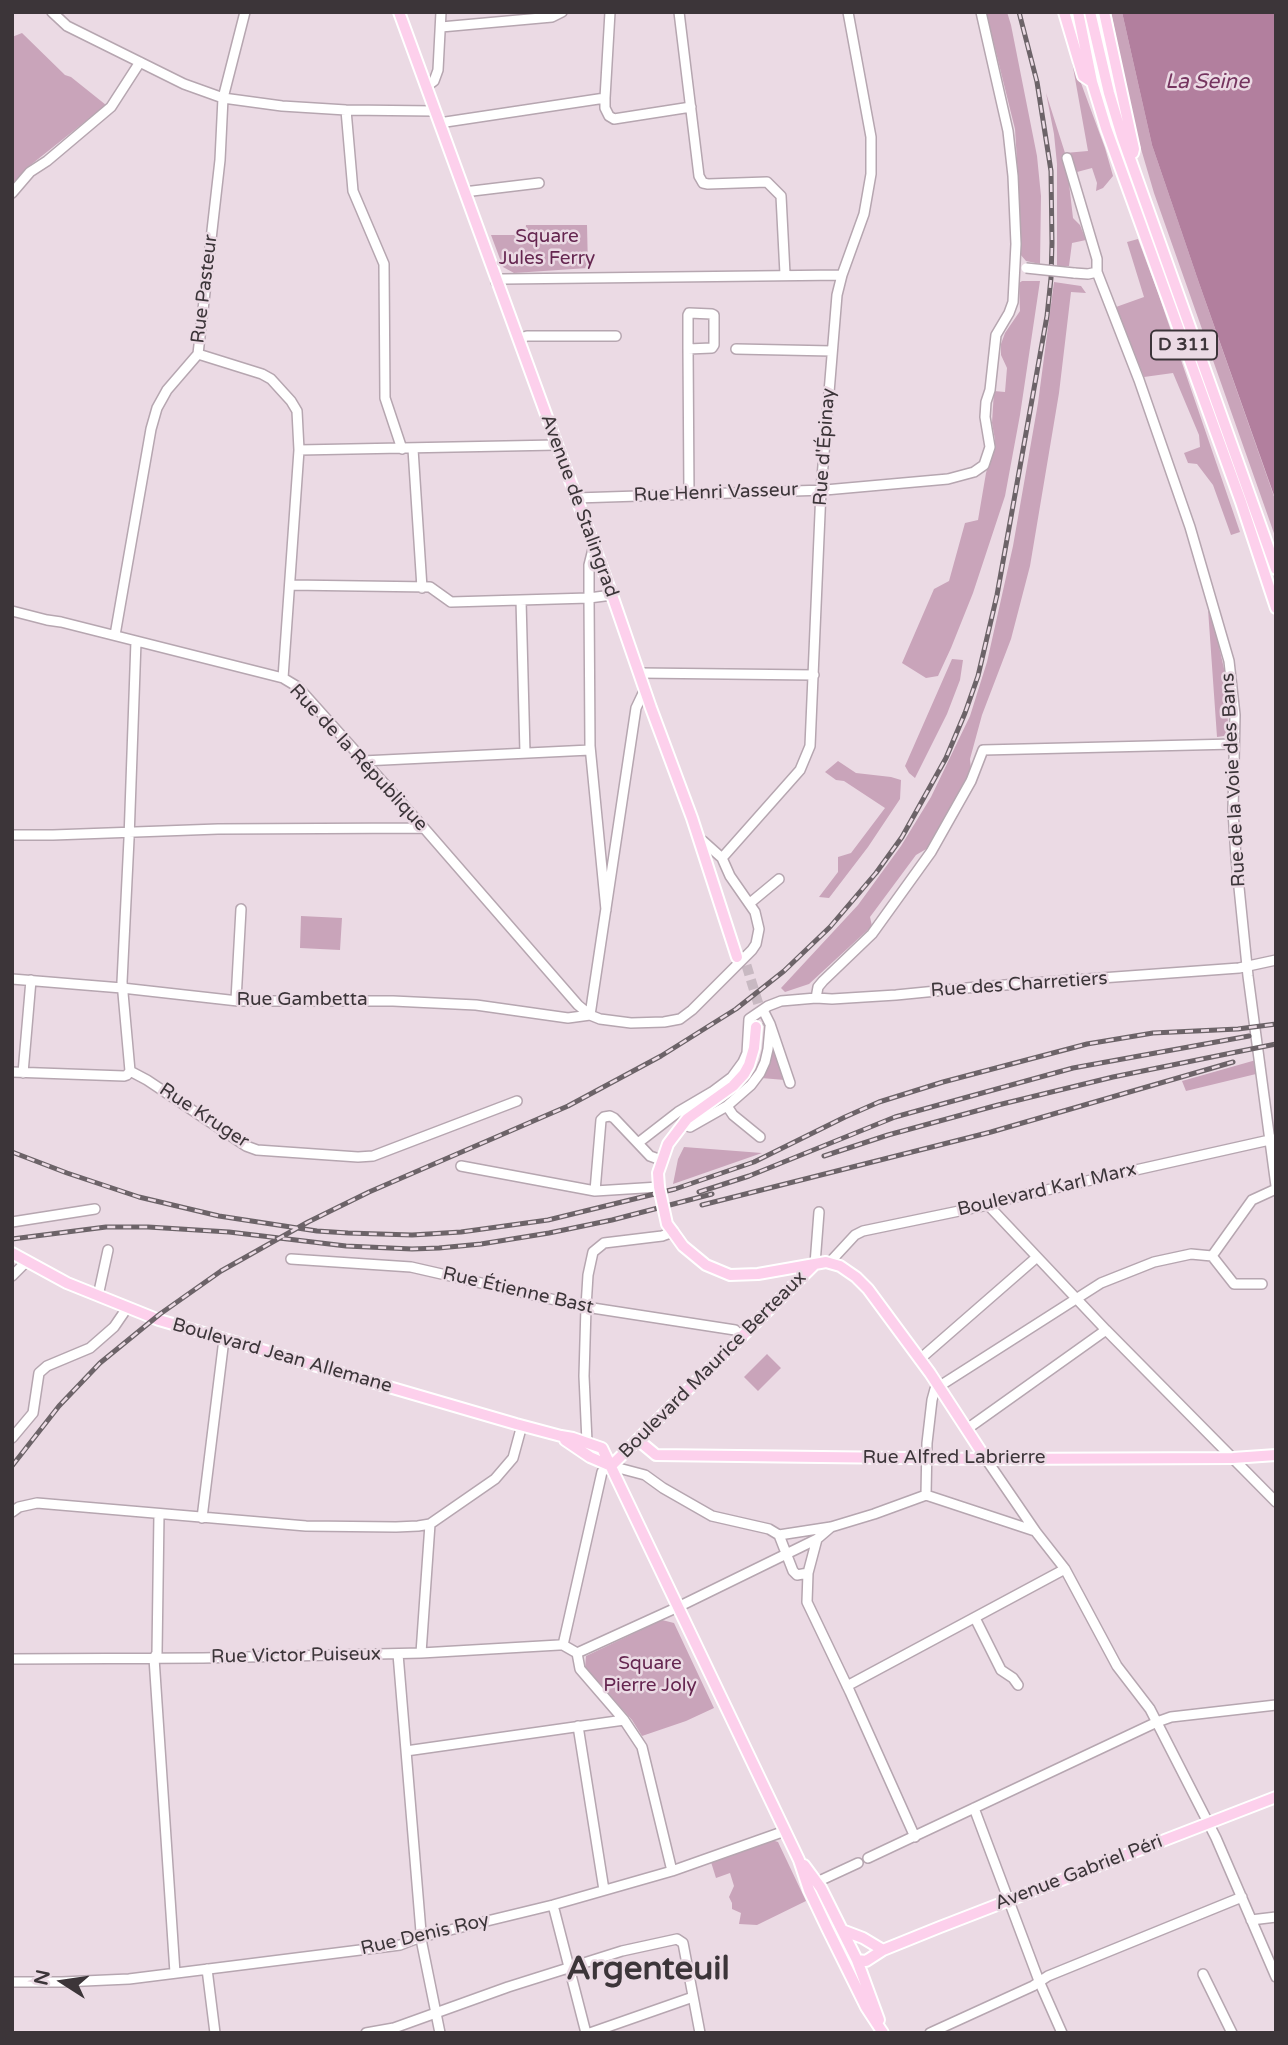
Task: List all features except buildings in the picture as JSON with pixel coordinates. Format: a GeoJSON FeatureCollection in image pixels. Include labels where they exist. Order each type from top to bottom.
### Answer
{"type":"FeatureCollection","features":[{"type":"Feature","properties":{"kind":"main road","name":"Avenue de Stalingrad"},"geometry":{"type":"LineString","coordinates":[[399,12],[692,818]]}},
{"type":"Feature","properties":{"kind":"main road"},"geometry":{"type":"LineString","coordinates":[[1064,12],[1083,76],[1092,82]]}},
{"type":"Feature","properties":{"kind":"main road","name":"D 311"},"geometry":{"type":"LineString","coordinates":[[1078,12],[1092,82],[1118,162],[1241,502],[1276,608]]}},
{"type":"Feature","properties":{"kind":"main road","name":"D 311"},"geometry":{"type":"LineString","coordinates":[[1090,12],[1109,93],[1132,162],[1276,569]]}},
{"type":"Feature","properties":{"kind":"main road"},"geometry":{"type":"LineString","coordinates":[[1104,12],[1134,149],[1132,162]]}},
{"type":"Feature","properties":{"kind":"main road"},"geometry":{"type":"LineString","coordinates":[[692,818],[703,841],[740,954],[692,818]]}},
{"type":"Feature","properties":{"kind":"main road"},"geometry":{"type":"LineString","coordinates":[[672,1138],[745,1079],[757,1056],[762,1027]]}},
{"type":"Feature","properties":{"kind":"main road"},"geometry":{"type":"LineString","coordinates":[[762,1027],[744,1074],[733,1086],[687,1119],[672,1138],[661,1160],[659,1187],[667,1224],[694,1256],[720,1272],[744,1275],[830,1262],[847,1270],[868,1289],[920,1359],[986,1459]]}},
{"type":"Feature","properties":{"kind":"main road","name":"Boulevard Jean Allemane"},"geometry":{"type":"LineString","coordinates":[[12,1253],[67,1283],[174,1325],[522,1426],[587,1442]]}},
{"type":"Feature","properties":{"kind":"main road","name":"Boulevard Maurice Berteaux"},"geometry":{"type":"LineString","coordinates":[[611,1465],[815,1264]]}},
{"type":"Feature","properties":{"kind":"main road"},"geometry":{"type":"LineString","coordinates":[[786,1270],[791,1289]]}},
{"type":"Feature","properties":{"kind":"main road","name":"Boulevard Jean Allemane"},"geometry":{"type":"LineString","coordinates":[[561,1436],[590,1457],[611,1465]]}},
{"type":"Feature","properties":{"kind":"main road","name":"Rue Alfred Labrierre"},"geometry":{"type":"LineString","coordinates":[[638,1440],[656,1455],[986,1459],[1233,1458],[1276,1455]]}},
{"type":"Feature","properties":{"kind":"main road"},"geometry":{"type":"LineString","coordinates":[[587,1442],[602,1448],[611,1465],[799,1860],[809,1890],[866,2007],[883,2033],[857,1960],[817,1882],[799,1860]]}},
{"type":"Feature","properties":{"kind":"main road","name":"Avenue Gabriel Péri"},"geometry":{"type":"LineString","coordinates":[[846,1966],[857,1960],[866,1950],[883,1950],[1276,1797]]}},
{"type":"Feature","properties":{"kind":"main road"},"geometry":{"type":"LineString","coordinates":[[842,1930],[883,1950]]}},
{"type":"Feature","properties":{"kind":"main road"},"geometry":{"type":"LineString","coordinates":[[835,1944],[857,1960]]}},
{"type":"Feature","properties":{"kind":"street"},"geometry":{"type":"LineString","coordinates":[[52,12],[66,26],[184,85],[223,98],[282,106],[346,110],[435,111]]}},
{"type":"Feature","properties":{"kind":"street","name":"Rue Pasteur"},"geometry":{"type":"LineString","coordinates":[[115,635],[154,418],[167,390],[198,354],[220,160],[223,98],[245,12]]}},
{"type":"Feature","properties":{"kind":"street"},"geometry":{"type":"LineString","coordinates":[[426,87],[436,77],[441,12]]}},
{"type":"Feature","properties":{"kind":"street"},"geometry":{"type":"LineString","coordinates":[[441,27],[552,17],[562,12]]}},
{"type":"Feature","properties":{"kind":"street"},"geometry":{"type":"LineString","coordinates":[[610,12],[605,98],[605,108],[609,116],[614,119],[691,107]]}},
{"type":"Feature","properties":{"kind":"street"},"geometry":{"type":"LineString","coordinates":[[680,12],[699,176],[703,183],[708,184],[767,182],[781,196],[785,274]]}},
{"type":"Feature","properties":{"kind":"street","name":"Rue d'Épinay"},"geometry":{"type":"LineString","coordinates":[[722,858],[800,771],[810,746],[821,490],[837,295],[864,214],[871,174],[871,137],[848,12]]}},
{"type":"Feature","properties":{"kind":"street"},"geometry":{"type":"LineString","coordinates":[[981,12],[1008,131],[1021,267],[1088,274],[1097,272]]}},
{"type":"Feature","properties":{"kind":"street"},"geometry":{"type":"LineString","coordinates":[[12,192],[30,172],[111,107],[140,62]]}},
{"type":"Feature","properties":{"kind":"street"},"geometry":{"type":"LineString","coordinates":[[439,122],[605,98]]}},
{"type":"Feature","properties":{"kind":"street"},"geometry":{"type":"LineString","coordinates":[[346,110],[353,191],[384,264],[385,398],[402,449]]}},
{"type":"Feature","properties":{"kind":"street","name":"Rue de la Voie des Bans"},"geometry":{"type":"LineString","coordinates":[[1068,158],[1097,260],[1097,272],[1139,380],[1189,527],[1229,661],[1235,715],[1233,810],[1236,858],[1247,965],[1273,1139],[1276,1188]]}},
{"type":"Feature","properties":{"kind":"street"},"geometry":{"type":"LineString","coordinates":[[464,192],[538,183]]}},
{"type":"Feature","properties":{"kind":"street","name":"Rue Henri Vasseur"},"geometry":{"type":"LineString","coordinates":[[576,498],[821,490],[948,479],[974,472],[984,465],[990,447],[985,417],[996,335],[1011,308],[1021,267]]}},
{"type":"Feature","properties":{"kind":"street"},"geometry":{"type":"LineString","coordinates":[[496,282],[503,279],[842,275]]}},
{"type":"Feature","properties":{"kind":"street"},"geometry":{"type":"LineString","coordinates":[[688,349],[712,348],[714,315],[689,313],[688,349],[689,494]]}},
{"type":"Feature","properties":{"kind":"street"},"geometry":{"type":"LineString","coordinates":[[518,339],[527,336],[616,336]]}},
{"type":"Feature","properties":{"kind":"street"},"geometry":{"type":"LineString","coordinates":[[736,349],[832,351]]}},
{"type":"Feature","properties":{"kind":"street"},"geometry":{"type":"LineString","coordinates":[[198,354],[271,379],[298,411],[299,450],[283,678]]}},
{"type":"Feature","properties":{"kind":"street"},"geometry":{"type":"LineString","coordinates":[[299,450],[557,445]]}},
{"type":"Feature","properties":{"kind":"street"},"geometry":{"type":"LineString","coordinates":[[413,449],[422,588]]}},
{"type":"Feature","properties":{"kind":"street"},"geometry":{"type":"LineString","coordinates":[[594,545],[590,565],[589,598],[590,750],[606,910]]}},
{"type":"Feature","properties":{"kind":"street"},"geometry":{"type":"LineString","coordinates":[[290,585],[430,587],[451,602],[612,595]]}},
{"type":"Feature","properties":{"kind":"street"},"geometry":{"type":"LineString","coordinates":[[521,600],[525,753]]}},
{"type":"Feature","properties":{"kind":"street","name":"Rue de la République"},"geometry":{"type":"LineString","coordinates":[[12,611],[283,678],[298,687],[578,1006],[590,1015]]}},
{"type":"Feature","properties":{"kind":"street"},"geometry":{"type":"LineString","coordinates":[[12,1072],[127,1076],[130,1071],[122,988],[136,641]]}},
{"type":"Feature","properties":{"kind":"street"},"geometry":{"type":"LineString","coordinates":[[639,673],[814,675]]}},
{"type":"Feature","properties":{"kind":"street"},"geometry":{"type":"LineString","coordinates":[[590,1015],[636,708],[645,689]]}},
{"type":"Feature","properties":{"kind":"street"},"geometry":{"type":"LineString","coordinates":[[816,998],[818,987],[872,934],[931,852],[971,781],[980,753],[987,749],[1234,744]]}},
{"type":"Feature","properties":{"kind":"street"},"geometry":{"type":"LineString","coordinates":[[363,761],[590,750]]}},
{"type":"Feature","properties":{"kind":"street"},"geometry":{"type":"LineString","coordinates":[[12,835],[218,829],[424,828]]}},
{"type":"Feature","properties":{"kind":"street"},"geometry":{"type":"LineString","coordinates":[[703,841],[722,858],[730,876],[750,903],[779,879]]}},
{"type":"Feature","properties":{"kind":"street","name":"Rue Gambetta"},"geometry":{"type":"LineString","coordinates":[[12,979],[236,1000],[393,1001],[476,1005],[568,1018],[590,1015],[631,1023],[680,1019],[756,944],[758,922],[750,903]]}},
{"type":"Feature","properties":{"kind":"street"},"geometry":{"type":"LineString","coordinates":[[236,1000],[241,909]]}},
{"type":"Feature","properties":{"kind":"street","name":"Rue des Charretiers"},"geometry":{"type":"LineString","coordinates":[[763,1010],[781,1001],[894,995],[1239,968],[1276,960]]}},
{"type":"Feature","properties":{"kind":"street"},"geometry":{"type":"LineString","coordinates":[[23,1073],[31,980]]}},
{"type":"Feature","properties":{"kind":"street"},"geometry":{"type":"LineString","coordinates":[[685,1125],[690,1127],[727,1106],[751,1085],[760,1073],[768,1049],[762,1027],[763,1010]]}},
{"type":"Feature","properties":{"kind":"street"},"geometry":{"type":"LineString","coordinates":[[638,1143],[678,1112],[721,1086],[738,1070],[748,1045],[748,1021],[763,1010]]}},
{"type":"Feature","properties":{"kind":"street"},"geometry":{"type":"LineString","coordinates":[[762,1027],[790,1083]]}},
{"type":"Feature","properties":{"kind":"street","name":"Rue Kruger"},"geometry":{"type":"LineString","coordinates":[[130,1071],[236,1140],[257,1150],[373,1156],[517,1101]]}},
{"type":"Feature","properties":{"kind":"street"},"geometry":{"type":"LineString","coordinates":[[727,1106],[733,1115],[760,1137]]}},
{"type":"Feature","properties":{"kind":"street"},"geometry":{"type":"LineString","coordinates":[[596,1191],[599,1126],[604,1117],[614,1118],[650,1156],[661,1160]]}},
{"type":"Feature","properties":{"kind":"street","name":"Boulevard Karl Marx"},"geometry":{"type":"LineString","coordinates":[[830,1262],[855,1235],[863,1231],[1273,1139]]}},
{"type":"Feature","properties":{"kind":"street"},"geometry":{"type":"LineString","coordinates":[[461,1167],[596,1191],[659,1187]]}},
{"type":"Feature","properties":{"kind":"street"},"geometry":{"type":"LineString","coordinates":[[1212,1256],[1252,1200],[1276,1188]]}},
{"type":"Feature","properties":{"kind":"street"},"geometry":{"type":"LineString","coordinates":[[988,1205],[1276,1502]]}},
{"type":"Feature","properties":{"kind":"street"},"geometry":{"type":"LineString","coordinates":[[12,1222],[95,1209]]}},
{"type":"Feature","properties":{"kind":"street"},"geometry":{"type":"LineString","coordinates":[[815,1264],[819,1212]]}},
{"type":"Feature","properties":{"kind":"street"},"geometry":{"type":"LineString","coordinates":[[587,1442],[584,1376],[588,1275],[592,1256],[596,1248],[604,1243],[662,1236],[673,1232]]}},
{"type":"Feature","properties":{"kind":"street"},"geometry":{"type":"LineString","coordinates":[[98,1296],[108,1250]]}},
{"type":"Feature","properties":{"kind":"street"},"geometry":{"type":"LineString","coordinates":[[926,1495],[934,1392],[1076,1298],[1101,1283],[1154,1262],[1191,1254],[1212,1256],[1234,1284],[1262,1284]]}},
{"type":"Feature","properties":{"kind":"street"},"geometry":{"type":"LineString","coordinates":[[920,1359],[1037,1257]]}},
{"type":"Feature","properties":{"kind":"street","name":"Rue Étienne Bast"},"geometry":{"type":"LineString","coordinates":[[291,1259],[411,1267],[586,1307],[735,1330],[742,1337]]}},
{"type":"Feature","properties":{"kind":"street"},"geometry":{"type":"LineString","coordinates":[[12,1276],[27,1261]]}},
{"type":"Feature","properties":{"kind":"street"},"geometry":{"type":"LineString","coordinates":[[12,1438],[33,1413],[39,1373],[47,1366],[90,1348],[114,1327],[127,1308]]}},
{"type":"Feature","properties":{"kind":"street"},"geometry":{"type":"LineString","coordinates":[[967,1429],[1107,1330]]}},
{"type":"Feature","properties":{"kind":"street"},"geometry":{"type":"LineString","coordinates":[[202,1518],[224,1339]]}},
{"type":"Feature","properties":{"kind":"street"},"geometry":{"type":"LineString","coordinates":[[12,1512],[19,1507],[37,1503],[306,1526],[396,1527],[430,1524],[495,1479],[513,1458],[522,1426]]}},
{"type":"Feature","properties":{"kind":"street"},"geometry":{"type":"LineString","coordinates":[[986,1459],[1065,1569],[1117,1666],[1150,1709],[1209,1823],[1276,1977]]}},
{"type":"Feature","properties":{"kind":"street"},"geometry":{"type":"LineString","coordinates":[[577,1653],[563,1645],[601,1472],[611,1465],[646,1475],[712,1516],[769,1529],[779,1535],[793,1571],[797,1575],[808,1573]]}},
{"type":"Feature","properties":{"kind":"street"},"geometry":{"type":"LineString","coordinates":[[779,1535],[831,1527],[926,1495],[1036,1532]]}},
{"type":"Feature","properties":{"kind":"street"},"geometry":{"type":"LineString","coordinates":[[159,1514],[157,1653],[154,1658],[175,1973]]}},
{"type":"Feature","properties":{"kind":"street"},"geometry":{"type":"LineString","coordinates":[[421,1653],[430,1524]]}},
{"type":"Feature","properties":{"kind":"street"},"geometry":{"type":"LineString","coordinates":[[577,1653],[817,1539],[831,1527]]}},
{"type":"Feature","properties":{"kind":"street"},"geometry":{"type":"LineString","coordinates":[[817,1539],[808,1573],[807,1602],[915,1837]]}},
{"type":"Feature","properties":{"kind":"street"},"geometry":{"type":"LineString","coordinates":[[847,1686],[1065,1569]]}},
{"type":"Feature","properties":{"kind":"street"},"geometry":{"type":"LineString","coordinates":[[975,1618],[1001,1670],[1018,1685]]}},
{"type":"Feature","properties":{"kind":"street","name":"Rue Victor Puiseux"},"geometry":{"type":"LineString","coordinates":[[12,1659],[398,1654],[563,1645]]}},
{"type":"Feature","properties":{"kind":"street"},"geometry":{"type":"LineString","coordinates":[[577,1653],[580,1670],[624,1720],[642,1747],[672,1871]]}},
{"type":"Feature","properties":{"kind":"street"},"geometry":{"type":"LineString","coordinates":[[398,1654],[421,1937],[440,2033]]}},
{"type":"Feature","properties":{"kind":"street"},"geometry":{"type":"LineString","coordinates":[[817,1882],[1157,1722],[1171,1717],[1276,1705]]}},
{"type":"Feature","properties":{"kind":"street"},"geometry":{"type":"LineString","coordinates":[[406,1751],[624,1720]]}},
{"type":"Feature","properties":{"kind":"street"},"geometry":{"type":"LineString","coordinates":[[578,1726],[604,1890]]}},
{"type":"Feature","properties":{"kind":"street"},"geometry":{"type":"LineString","coordinates":[[974,1808],[1039,1981],[1062,2033]]}},
{"type":"Feature","properties":{"kind":"street","name":"Rue Denis Roy"},"geometry":{"type":"LineString","coordinates":[[12,1982],[129,1979],[400,1945],[421,1937],[552,1905],[672,1871],[785,1830]]}},
{"type":"Feature","properties":{"kind":"street"},"geometry":{"type":"LineString","coordinates":[[929,2033],[1033,1986],[1048,1976],[1242,1897]]}},
{"type":"Feature","properties":{"kind":"street"},"geometry":{"type":"LineString","coordinates":[[552,1905],[588,2033],[693,1997]]}},
{"type":"Feature","properties":{"kind":"street"},"geometry":{"type":"LineString","coordinates":[[1251,1920],[1276,1917]]}},
{"type":"Feature","properties":{"kind":"street"},"geometry":{"type":"LineString","coordinates":[[366,2033],[394,2028],[568,1967],[677,1939],[683,1943],[700,2033]]}},
{"type":"Feature","properties":{"kind":"street"},"geometry":{"type":"LineString","coordinates":[[206,1969],[215,2033]]}},
{"type":"Feature","properties":{"kind":"street"},"geometry":{"type":"LineString","coordinates":[[1203,1974],[1233,2033]]}},
{"type":"Feature","properties":{"kind":"green space"},"geometry":{"type":"Polygon","coordinates":[[[986,12],[1007,12],[1011,25],[1037,156],[1041,196],[1040,264],[1026,261],[1020,254],[1015,129],[986,12]]]}},
{"type":"Feature","properties":{"kind":"green space"},"geometry":{"type":"Polygon","coordinates":[[[1111,12],[1122,12],[1152,145],[1276,502],[1276,539],[1154,193],[1134,125],[1111,12]]]}},
{"type":"Feature","properties":{"kind":"green space"},"geometry":{"type":"Polygon","coordinates":[[[22,33],[65,75],[106,105],[28,167],[12,185],[12,37],[22,33]]]}},
{"type":"Feature","properties":{"kind":"green space"},"geometry":{"type":"Polygon","coordinates":[[[1071,56],[1113,176],[1103,188],[1096,191],[1097,183],[1092,168],[1077,172],[1073,167],[1067,166],[1073,218],[1080,225],[1086,240],[1072,243],[1069,266],[1057,266],[1057,164],[1046,93],[1065,153],[1088,151],[1071,56]]]}},
{"type":"Feature","properties":{"kind":"green space","name":"Square Jules Ferry"},"geometry":{"type":"Polygon","coordinates":[[[526,225],[587,225],[588,268],[514,273],[503,267],[491,235],[525,235],[526,225]]]}},
{"type":"Feature","properties":{"kind":"green space"},"geometry":{"type":"Polygon","coordinates":[[[1138,239],[1240,532],[1231,535],[1213,485],[1197,464],[1188,463],[1184,453],[1200,447],[1199,435],[1173,373],[1144,377],[1116,307],[1144,297],[1127,242],[1138,239]]]}},
{"type":"Feature","properties":{"kind":"green space"},"geometry":{"type":"Polygon","coordinates":[[[1040,281],[1005,496],[973,593],[951,648],[938,676],[926,678],[902,663],[934,589],[949,581],[965,523],[978,520],[995,440],[992,423],[994,391],[1005,392],[1007,368],[1001,355],[1001,344],[1020,311],[1019,283],[1040,281]]]}},
{"type":"Feature","properties":{"kind":"green space"},"geometry":{"type":"Polygon","coordinates":[[[1054,282],[1081,286],[1086,293],[1071,292],[1059,393],[1030,566],[1011,639],[982,715],[970,759],[971,770],[928,848],[916,855],[870,917],[872,926],[809,984],[785,992],[781,988],[858,905],[901,846],[931,797],[970,716],[987,662],[1013,546],[1038,403],[1054,282]]]}},
{"type":"Feature","properties":{"kind":"green space"},"geometry":{"type":"Polygon","coordinates":[[[1208,609],[1227,682],[1228,732],[1217,737],[1208,609]]]}},
{"type":"Feature","properties":{"kind":"green space"},"geometry":{"type":"Polygon","coordinates":[[[952,659],[963,660],[960,680],[947,714],[915,778],[905,766],[952,659]]]}},
{"type":"Feature","properties":{"kind":"green space"},"geometry":{"type":"Polygon","coordinates":[[[838,761],[856,773],[901,780],[900,799],[829,898],[819,897],[838,872],[838,857],[851,853],[885,808],[825,772],[838,761]]]}},
{"type":"Feature","properties":{"kind":"green space"},"geometry":{"type":"Polygon","coordinates":[[[301,916],[342,918],[340,950],[300,948],[301,916]]]}},
{"type":"Feature","properties":{"kind":"green space"},"geometry":{"type":"Polygon","coordinates":[[[773,1049],[775,1050],[785,1080],[761,1078],[773,1049]]]}},
{"type":"Feature","properties":{"kind":"green space"},"geometry":{"type":"Polygon","coordinates":[[[1256,1060],[1256,1074],[1186,1091],[1182,1081],[1256,1060]]]}},
{"type":"Feature","properties":{"kind":"green space"},"geometry":{"type":"Polygon","coordinates":[[[684,1147],[762,1153],[673,1184],[678,1159],[684,1147]]]}},
{"type":"Feature","properties":{"kind":"green space"},"geometry":{"type":"Polygon","coordinates":[[[767,1354],[781,1368],[758,1391],[744,1377],[767,1354]]]}},
{"type":"Feature","properties":{"kind":"green space","name":"Square Pierre Joly"},"geometry":{"type":"Polygon","coordinates":[[[662,1620],[674,1623],[714,1708],[642,1736],[632,1720],[585,1668],[586,1656],[662,1620]]]}},
{"type":"Feature","properties":{"kind":"green space"},"geometry":{"type":"Polygon","coordinates":[[[772,1840],[778,1842],[806,1901],[757,1925],[739,1924],[741,1913],[732,1909],[729,1897],[734,1886],[730,1873],[716,1878],[711,1862],[772,1840]]]}},
{"type":"Feature","properties":{"kind":"water","name":"La Seine"},"geometry":{"type":"Polygon","coordinates":[[[1122,12],[1276,12],[1276,501],[1152,145],[1122,12]]]}},
{"type":"Feature","properties":{"kind":"tunnel"},"geometry":{"type":"LineString","coordinates":[[742,951],[759,1006],[761,1026]]}},
{"type":"Feature","properties":{"kind":"railway"},"geometry":{"type":"LineString","coordinates":[[12,1466],[59,1406],[100,1363],[160,1314],[221,1271],[308,1222],[369,1192],[568,1106],[661,1056],[736,1009],[784,971],[830,927],[876,873],[902,837],[946,758],[978,676],[997,595],[1047,316],[1052,243],[1051,171],[1037,82],[1019,12]]}},
{"type":"Feature","properties":{"kind":"railway"},"geometry":{"type":"LineString","coordinates":[[12,1152],[139,1197],[219,1216],[317,1231],[412,1235],[461,1232],[548,1220],[675,1189],[754,1162],[879,1102],[1087,1044],[1153,1033],[1238,1029],[1276,1024]]}},
{"type":"Feature","properties":{"kind":"railway"},"geometry":{"type":"LineString","coordinates":[[699,1192],[749,1176],[895,1117],[1073,1068],[1249,1036]]}},
{"type":"Feature","properties":{"kind":"railway"},"geometry":{"type":"LineString","coordinates":[[824,1156],[888,1135],[998,1105],[1113,1077],[1276,1044]]}},
{"type":"Feature","properties":{"kind":"railway"},"geometry":{"type":"LineString","coordinates":[[702,1205],[991,1132],[1233,1062]]}},
{"type":"Feature","properties":{"kind":"railway"},"geometry":{"type":"LineString","coordinates":[[12,1239],[106,1227],[148,1227],[229,1232],[346,1246],[439,1248],[549,1233],[712,1194]]}},
{"type":"Feature","properties":{"kind":"district","name":"Argenteuil"},"geometry":{"type":"Point","coordinates":[648,1970]}}]}
